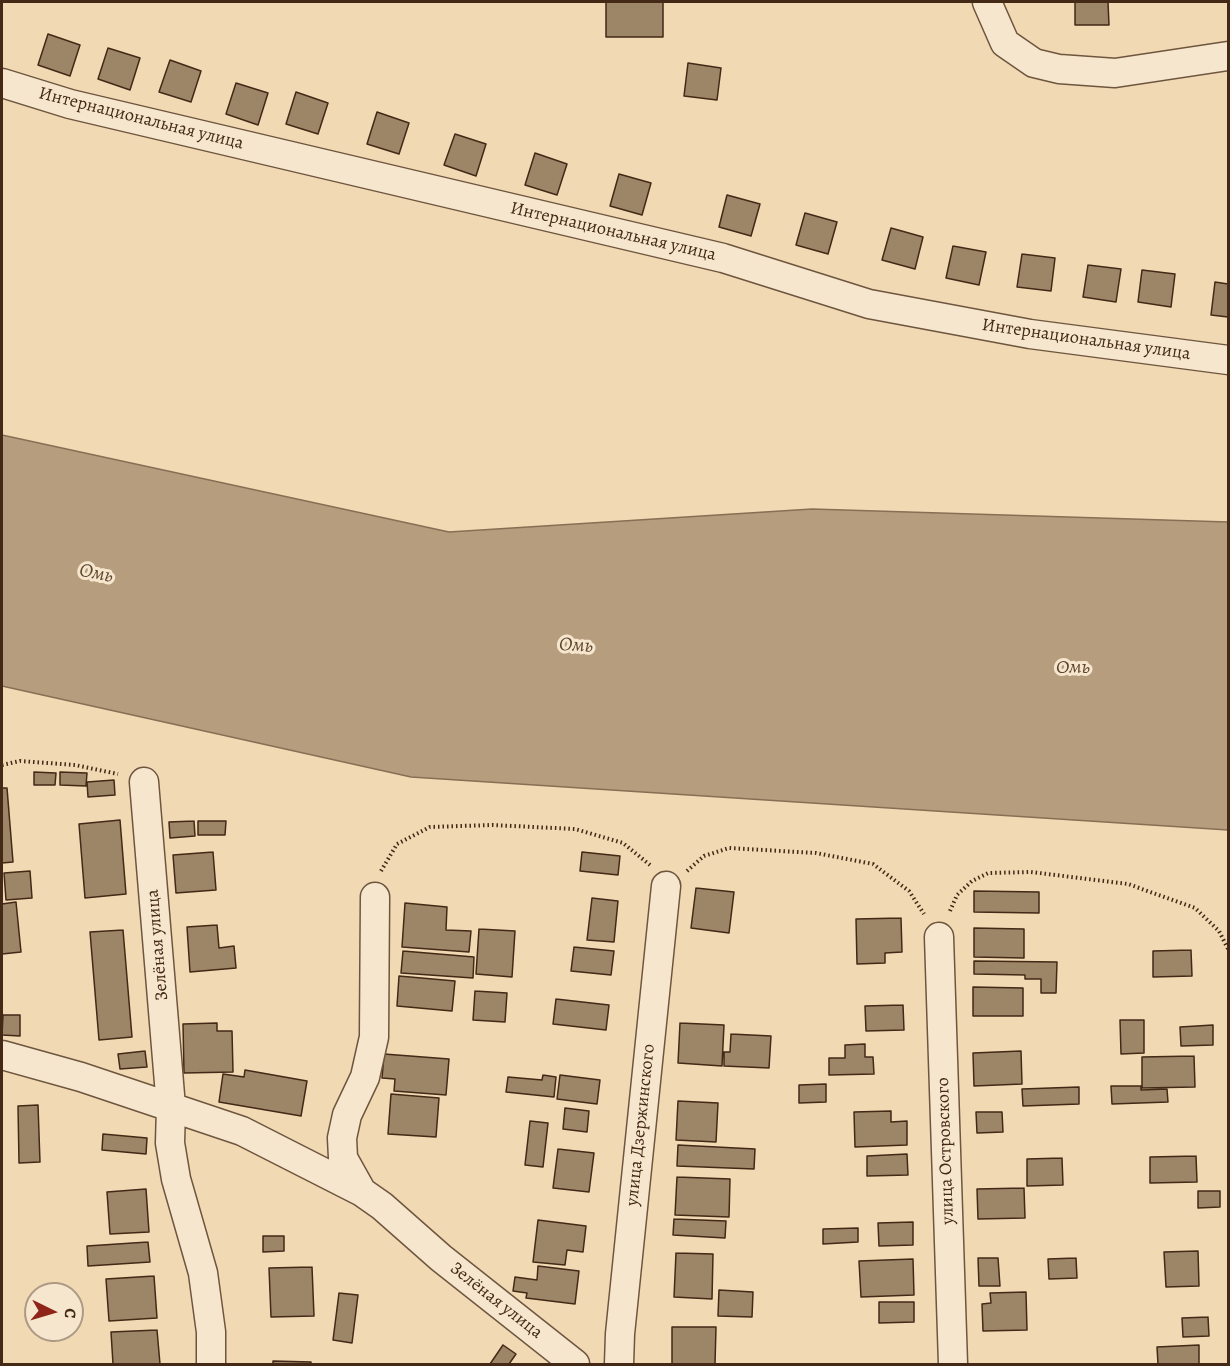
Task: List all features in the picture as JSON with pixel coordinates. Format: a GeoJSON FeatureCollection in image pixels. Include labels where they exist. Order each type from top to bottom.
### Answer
{"type":"FeatureCollection","features":[{"type":"Feature","properties":{"kind":"street"},"geometry":{"type":"LineString","coordinates":[[987,2],[1005,42],[1034,63],[1059,69],[1115,73],[1228,56]]}},
{"type":"Feature","properties":{"kind":"street","name":"Интернациональная улица"},"geometry":{"type":"LineString","coordinates":[[2,84],[70,104],[723,258],[869,304],[1030,334],[1228,360]]}},
{"type":"Feature","properties":{"kind":"street","name":"Зелёная улица"},"geometry":{"type":"LineString","coordinates":[[144,782],[171,1107],[170,1143],[176,1179],[203,1273],[211,1332],[211,1365]]}},
{"type":"Feature","properties":{"kind":"street","name":"улица Дзержинского"},"geometry":{"type":"LineString","coordinates":[[619,1365],[620,1334],[666,886]]}},
{"type":"Feature","properties":{"kind":"street"},"geometry":{"type":"LineString","coordinates":[[242,1131],[283,1136],[343,1158],[342,1138],[347,1115],[365,1077],[374,1037],[375,897]]}},
{"type":"Feature","properties":{"kind":"street","name":"улица Островского"},"geometry":{"type":"LineString","coordinates":[[939,937],[953,1365]]}},
{"type":"Feature","properties":{"kind":"street","name":"Зелёная улица"},"geometry":{"type":"LineString","coordinates":[[2,1055],[81,1077],[242,1131],[362,1191],[575,1365]]}},
{"type":"Feature","properties":{"kind":"street","name":"Зелёная улица"},"geometry":{"type":"LineString","coordinates":[[343,1158],[362,1191]]}},
{"type":"Feature","properties":{"kind":"path"},"geometry":{"type":"LineString","coordinates":[[2,765],[20,761],[75,765],[144,782]]}},
{"type":"Feature","properties":{"kind":"path"},"geometry":{"type":"LineString","coordinates":[[375,897],[382,869],[397,844],[430,826],[492,825],[575,829],[623,843],[648,861],[666,886],[704,856],[729,848],[816,853],[873,864],[909,891],[939,937]]}},
{"type":"Feature","properties":{"kind":"path"},"geometry":{"type":"LineString","coordinates":[[939,937],[957,895],[972,881],[988,873],[1031,872],[1128,884],[1176,900],[1196,908],[1219,931],[1228,949]]}},
{"type":"Feature","properties":{"kind":"water","name":"Омь"},"geometry":{"type":"Polygon","coordinates":[[[2,435],[449,532],[812,509],[1228,522],[1228,830],[411,777],[2,686],[2,435]]]}},
{"type":"Feature","properties":{"kind":"building"},"geometry":{"type":"Polygon","coordinates":[[[606,2],[663,2],[663,37],[606,37],[606,2]]]}},
{"type":"Feature","properties":{"kind":"building"},"geometry":{"type":"Polygon","coordinates":[[[1075,2],[1108,2],[1109,25],[1075,25],[1075,2]]]}},
{"type":"Feature","properties":{"kind":"building"},"geometry":{"type":"Polygon","coordinates":[[[48,34],[80,45],[70,76],[38,65],[48,34]]]}},
{"type":"Feature","properties":{"kind":"building"},"geometry":{"type":"Polygon","coordinates":[[[108,48],[140,58],[130,90],[98,79],[108,48]]]}},
{"type":"Feature","properties":{"kind":"building"},"geometry":{"type":"Polygon","coordinates":[[[170,60],[201,71],[191,102],[159,92],[170,60]]]}},
{"type":"Feature","properties":{"kind":"building"},"geometry":{"type":"Polygon","coordinates":[[[688,63],[721,68],[717,100],[684,96],[688,63]]]}},
{"type":"Feature","properties":{"kind":"building"},"geometry":{"type":"Polygon","coordinates":[[[236,83],[268,93],[258,125],[226,114],[236,83]]]}},
{"type":"Feature","properties":{"kind":"building"},"geometry":{"type":"Polygon","coordinates":[[[296,92],[328,103],[318,134],[286,124],[296,92]]]}},
{"type":"Feature","properties":{"kind":"building"},"geometry":{"type":"Polygon","coordinates":[[[377,112],[409,123],[399,154],[367,144],[377,112]]]}},
{"type":"Feature","properties":{"kind":"building"},"geometry":{"type":"Polygon","coordinates":[[[455,134],[486,144],[476,176],[444,165],[455,134]]]}},
{"type":"Feature","properties":{"kind":"building"},"geometry":{"type":"Polygon","coordinates":[[[535,153],[567,164],[557,195],[525,185],[535,153]]]}},
{"type":"Feature","properties":{"kind":"building"},"geometry":{"type":"Polygon","coordinates":[[[619,174],[651,183],[642,215],[610,206],[619,174]]]}},
{"type":"Feature","properties":{"kind":"building"},"geometry":{"type":"Polygon","coordinates":[[[727,195],[760,204],[751,236],[719,227],[727,195]]]}},
{"type":"Feature","properties":{"kind":"building"},"geometry":{"type":"Polygon","coordinates":[[[805,213],[837,222],[828,254],[796,245],[805,213]]]}},
{"type":"Feature","properties":{"kind":"building"},"geometry":{"type":"Polygon","coordinates":[[[891,228],[923,237],[915,269],[882,260],[891,228]]]}},
{"type":"Feature","properties":{"kind":"building"},"geometry":{"type":"Polygon","coordinates":[[[953,246],[986,252],[979,285],[946,278],[953,246]]]}},
{"type":"Feature","properties":{"kind":"building"},"geometry":{"type":"Polygon","coordinates":[[[1022,254],[1055,258],[1051,291],[1017,287],[1022,254]]]}},
{"type":"Feature","properties":{"kind":"building"},"geometry":{"type":"Polygon","coordinates":[[[1088,265],[1121,269],[1116,302],[1083,297],[1088,265]]]}},
{"type":"Feature","properties":{"kind":"building"},"geometry":{"type":"Polygon","coordinates":[[[1142,270],[1175,274],[1171,307],[1138,302],[1142,270]]]}},
{"type":"Feature","properties":{"kind":"building"},"geometry":{"type":"Polygon","coordinates":[[[1215,282],[1228,284],[1228,317],[1211,315],[1215,282]]]}},
{"type":"Feature","properties":{"kind":"building"},"geometry":{"type":"Polygon","coordinates":[[[34,772],[56,773],[55,785],[34,785],[34,772]]]}},
{"type":"Feature","properties":{"kind":"building"},"geometry":{"type":"Polygon","coordinates":[[[60,772],[87,773],[86,786],[60,785],[60,772]]]}},
{"type":"Feature","properties":{"kind":"building"},"geometry":{"type":"Polygon","coordinates":[[[114,780],[115,795],[88,797],[87,782],[114,780]]]}},
{"type":"Feature","properties":{"kind":"building"},"geometry":{"type":"Polygon","coordinates":[[[2,788],[7,788],[13,862],[2,863],[2,788]]]}},
{"type":"Feature","properties":{"kind":"building"},"geometry":{"type":"Polygon","coordinates":[[[120,820],[126,894],[85,898],[79,824],[120,820]]]}},
{"type":"Feature","properties":{"kind":"building"},"geometry":{"type":"Polygon","coordinates":[[[194,821],[195,836],[170,838],[169,822],[194,821]]]}},
{"type":"Feature","properties":{"kind":"building"},"geometry":{"type":"Polygon","coordinates":[[[198,821],[226,821],[225,835],[198,835],[198,821]]]}},
{"type":"Feature","properties":{"kind":"building"},"geometry":{"type":"Polygon","coordinates":[[[213,852],[216,890],[176,893],[173,855],[213,852]]]}},
{"type":"Feature","properties":{"kind":"building"},"geometry":{"type":"Polygon","coordinates":[[[582,852],[620,856],[618,875],[580,871],[582,852]]]}},
{"type":"Feature","properties":{"kind":"building"},"geometry":{"type":"Polygon","coordinates":[[[30,871],[32,898],[6,900],[4,873],[30,871]]]}},
{"type":"Feature","properties":{"kind":"building"},"geometry":{"type":"Polygon","coordinates":[[[696,888],[734,892],[729,933],[691,928],[696,888]]]}},
{"type":"Feature","properties":{"kind":"building"},"geometry":{"type":"Polygon","coordinates":[[[974,891],[1039,892],[1039,913],[974,912],[974,891]]]}},
{"type":"Feature","properties":{"kind":"building"},"geometry":{"type":"Polygon","coordinates":[[[592,898],[618,901],[614,942],[587,940],[592,898]]]}},
{"type":"Feature","properties":{"kind":"building"},"geometry":{"type":"Polygon","coordinates":[[[16,902],[21,952],[2,954],[2,904],[16,902]]]}},
{"type":"Feature","properties":{"kind":"building"},"geometry":{"type":"Polygon","coordinates":[[[405,903],[447,907],[446,930],[471,931],[469,952],[402,947],[405,903]]]}},
{"type":"Feature","properties":{"kind":"building"},"geometry":{"type":"Polygon","coordinates":[[[901,918],[902,952],[885,953],[885,963],[857,964],[856,919],[901,918]]]}},
{"type":"Feature","properties":{"kind":"building"},"geometry":{"type":"Polygon","coordinates":[[[217,925],[219,948],[234,946],[236,968],[190,972],[187,927],[217,925]]]}},
{"type":"Feature","properties":{"kind":"building"},"geometry":{"type":"Polygon","coordinates":[[[974,928],[1024,929],[1024,958],[974,957],[974,928]]]}},
{"type":"Feature","properties":{"kind":"building"},"geometry":{"type":"Polygon","coordinates":[[[479,929],[515,931],[512,977],[476,974],[479,929]]]}},
{"type":"Feature","properties":{"kind":"building"},"geometry":{"type":"Polygon","coordinates":[[[123,930],[132,1037],[99,1040],[90,932],[123,930]]]}},
{"type":"Feature","properties":{"kind":"building"},"geometry":{"type":"Polygon","coordinates":[[[574,947],[614,951],[611,975],[571,971],[574,947]]]}},
{"type":"Feature","properties":{"kind":"building"},"geometry":{"type":"Polygon","coordinates":[[[1191,950],[1192,976],[1153,977],[1153,951],[1191,950]]]}},
{"type":"Feature","properties":{"kind":"building"},"geometry":{"type":"Polygon","coordinates":[[[403,951],[474,957],[473,978],[401,973],[403,951]]]}},
{"type":"Feature","properties":{"kind":"building"},"geometry":{"type":"Polygon","coordinates":[[[974,961],[1057,962],[1056,993],[1041,993],[1041,979],[1025,979],[1025,975],[974,974],[974,961]]]}},
{"type":"Feature","properties":{"kind":"building"},"geometry":{"type":"Polygon","coordinates":[[[399,976],[455,981],[452,1011],[397,1006],[399,976]]]}},
{"type":"Feature","properties":{"kind":"building"},"geometry":{"type":"Polygon","coordinates":[[[973,987],[1023,988],[1023,1016],[973,1016],[973,987]]]}},
{"type":"Feature","properties":{"kind":"building"},"geometry":{"type":"Polygon","coordinates":[[[475,991],[507,993],[505,1022],[473,1020],[475,991]]]}},
{"type":"Feature","properties":{"kind":"building"},"geometry":{"type":"Polygon","coordinates":[[[556,999],[609,1005],[606,1030],[553,1024],[556,999]]]}},
{"type":"Feature","properties":{"kind":"building"},"geometry":{"type":"Polygon","coordinates":[[[903,1005],[904,1030],[866,1031],[865,1006],[903,1005]]]}},
{"type":"Feature","properties":{"kind":"building"},"geometry":{"type":"Polygon","coordinates":[[[3,1015],[20,1015],[20,1036],[2,1035],[3,1015]]]}},
{"type":"Feature","properties":{"kind":"building"},"geometry":{"type":"Polygon","coordinates":[[[1120,1020],[1144,1020],[1144,1053],[1121,1054],[1120,1020]]]}},
{"type":"Feature","properties":{"kind":"building"},"geometry":{"type":"Polygon","coordinates":[[[217,1023],[217,1031],[232,1031],[233,1072],[184,1073],[183,1024],[217,1023]]]}},
{"type":"Feature","properties":{"kind":"building"},"geometry":{"type":"Polygon","coordinates":[[[680,1023],[724,1025],[722,1066],[678,1063],[680,1023]]]}},
{"type":"Feature","properties":{"kind":"building"},"geometry":{"type":"Polygon","coordinates":[[[1213,1025],[1213,1045],[1181,1046],[1180,1027],[1213,1025]]]}},
{"type":"Feature","properties":{"kind":"building"},"geometry":{"type":"Polygon","coordinates":[[[731,1034],[771,1036],[769,1068],[724,1066],[724,1052],[730,1052],[731,1034]]]}},
{"type":"Feature","properties":{"kind":"building"},"geometry":{"type":"Polygon","coordinates":[[[865,1044],[865,1057],[873,1057],[874,1074],[829,1075],[829,1058],[845,1058],[845,1045],[865,1044]]]}},
{"type":"Feature","properties":{"kind":"building"},"geometry":{"type":"Polygon","coordinates":[[[145,1051],[147,1067],[120,1069],[118,1054],[145,1051]]]}},
{"type":"Feature","properties":{"kind":"building"},"geometry":{"type":"Polygon","coordinates":[[[1021,1051],[1022,1084],[974,1086],[973,1053],[1021,1051]]]}},
{"type":"Feature","properties":{"kind":"building"},"geometry":{"type":"Polygon","coordinates":[[[384,1054],[449,1059],[446,1095],[394,1091],[395,1079],[382,1078],[384,1054]]]}},
{"type":"Feature","properties":{"kind":"building"},"geometry":{"type":"Polygon","coordinates":[[[1194,1056],[1195,1087],[1142,1088],[1142,1057],[1194,1056]]]}},
{"type":"Feature","properties":{"kind":"building"},"geometry":{"type":"Polygon","coordinates":[[[245,1070],[307,1081],[301,1116],[219,1102],[223,1074],[244,1077],[245,1070]]]}},
{"type":"Feature","properties":{"kind":"building"},"geometry":{"type":"Polygon","coordinates":[[[543,1075],[556,1077],[554,1097],[506,1092],[508,1077],[542,1080],[543,1075]]]}},
{"type":"Feature","properties":{"kind":"building"},"geometry":{"type":"Polygon","coordinates":[[[560,1075],[600,1080],[597,1104],[557,1099],[560,1075]]]}},
{"type":"Feature","properties":{"kind":"building"},"geometry":{"type":"Polygon","coordinates":[[[826,1084],[826,1102],[799,1103],[799,1085],[826,1084]]]}},
{"type":"Feature","properties":{"kind":"building"},"geometry":{"type":"Polygon","coordinates":[[[1111,1086],[1141,1086],[1141,1090],[1167,1089],[1168,1102],[1112,1104],[1111,1086]]]}},
{"type":"Feature","properties":{"kind":"building"},"geometry":{"type":"Polygon","coordinates":[[[1079,1087],[1079,1104],[1023,1106],[1022,1089],[1079,1087]]]}},
{"type":"Feature","properties":{"kind":"building"},"geometry":{"type":"Polygon","coordinates":[[[391,1094],[439,1098],[436,1137],[388,1134],[391,1094]]]}},
{"type":"Feature","properties":{"kind":"building"},"geometry":{"type":"Polygon","coordinates":[[[678,1101],[718,1103],[716,1142],[676,1140],[678,1101]]]}},
{"type":"Feature","properties":{"kind":"building"},"geometry":{"type":"Polygon","coordinates":[[[38,1105],[40,1162],[19,1163],[18,1106],[38,1105]]]}},
{"type":"Feature","properties":{"kind":"building"},"geometry":{"type":"Polygon","coordinates":[[[565,1108],[589,1111],[587,1132],[563,1129],[565,1108]]]}},
{"type":"Feature","properties":{"kind":"building"},"geometry":{"type":"Polygon","coordinates":[[[891,1111],[891,1122],[907,1121],[907,1145],[855,1147],[854,1112],[891,1111]]]}},
{"type":"Feature","properties":{"kind":"building"},"geometry":{"type":"Polygon","coordinates":[[[976,1112],[1002,1112],[1003,1132],[977,1133],[976,1112]]]}},
{"type":"Feature","properties":{"kind":"building"},"geometry":{"type":"Polygon","coordinates":[[[530,1121],[548,1123],[543,1167],[525,1165],[530,1121]]]}},
{"type":"Feature","properties":{"kind":"building"},"geometry":{"type":"Polygon","coordinates":[[[103,1134],[147,1138],[146,1154],[102,1150],[103,1134]]]}},
{"type":"Feature","properties":{"kind":"building"},"geometry":{"type":"Polygon","coordinates":[[[678,1145],[755,1149],[754,1169],[677,1166],[678,1145]]]}},
{"type":"Feature","properties":{"kind":"building"},"geometry":{"type":"Polygon","coordinates":[[[558,1149],[594,1153],[589,1192],[553,1188],[558,1149]]]}},
{"type":"Feature","properties":{"kind":"building"},"geometry":{"type":"Polygon","coordinates":[[[907,1154],[908,1175],[867,1176],[867,1156],[907,1154]]]}},
{"type":"Feature","properties":{"kind":"building"},"geometry":{"type":"Polygon","coordinates":[[[1196,1156],[1197,1182],[1150,1183],[1150,1157],[1196,1156]]]}},
{"type":"Feature","properties":{"kind":"building"},"geometry":{"type":"Polygon","coordinates":[[[1062,1158],[1063,1185],[1027,1186],[1027,1159],[1062,1158]]]}},
{"type":"Feature","properties":{"kind":"building"},"geometry":{"type":"Polygon","coordinates":[[[677,1177],[730,1179],[729,1217],[675,1215],[677,1177]]]}},
{"type":"Feature","properties":{"kind":"building"},"geometry":{"type":"Polygon","coordinates":[[[1024,1188],[1025,1218],[978,1219],[977,1189],[1024,1188]]]}},
{"type":"Feature","properties":{"kind":"building"},"geometry":{"type":"Polygon","coordinates":[[[146,1189],[149,1232],[110,1234],[107,1192],[146,1189]]]}},
{"type":"Feature","properties":{"kind":"building"},"geometry":{"type":"Polygon","coordinates":[[[1198,1191],[1220,1191],[1220,1207],[1198,1208],[1198,1191]]]}},
{"type":"Feature","properties":{"kind":"building"},"geometry":{"type":"Polygon","coordinates":[[[674,1219],[726,1221],[725,1238],[673,1235],[674,1219]]]}},
{"type":"Feature","properties":{"kind":"building"},"geometry":{"type":"Polygon","coordinates":[[[538,1220],[586,1226],[583,1252],[567,1250],[565,1265],[533,1262],[538,1220]]]}},
{"type":"Feature","properties":{"kind":"building"},"geometry":{"type":"Polygon","coordinates":[[[913,1222],[913,1245],[879,1246],[878,1223],[913,1222]]]}},
{"type":"Feature","properties":{"kind":"building"},"geometry":{"type":"Polygon","coordinates":[[[858,1228],[858,1242],[823,1244],[823,1229],[858,1228]]]}},
{"type":"Feature","properties":{"kind":"building"},"geometry":{"type":"Polygon","coordinates":[[[263,1236],[284,1236],[284,1251],[263,1252],[263,1236]]]}},
{"type":"Feature","properties":{"kind":"building"},"geometry":{"type":"Polygon","coordinates":[[[148,1242],[150,1262],[88,1266],[87,1246],[148,1242]]]}},
{"type":"Feature","properties":{"kind":"building"},"geometry":{"type":"Polygon","coordinates":[[[1198,1251],[1199,1286],[1166,1287],[1164,1252],[1198,1251]]]}},
{"type":"Feature","properties":{"kind":"building"},"geometry":{"type":"Polygon","coordinates":[[[676,1253],[713,1254],[712,1299],[674,1297],[676,1253]]]}},
{"type":"Feature","properties":{"kind":"building"},"geometry":{"type":"Polygon","coordinates":[[[978,1258],[998,1258],[1000,1286],[979,1286],[978,1258]]]}},
{"type":"Feature","properties":{"kind":"building"},"geometry":{"type":"Polygon","coordinates":[[[1076,1258],[1077,1278],[1049,1279],[1048,1259],[1076,1258]]]}},
{"type":"Feature","properties":{"kind":"building"},"geometry":{"type":"Polygon","coordinates":[[[913,1259],[914,1295],[861,1297],[859,1261],[913,1259]]]}},
{"type":"Feature","properties":{"kind":"building"},"geometry":{"type":"Polygon","coordinates":[[[538,1266],[579,1271],[575,1304],[526,1298],[527,1293],[513,1291],[515,1277],[537,1280],[538,1266]]]}},
{"type":"Feature","properties":{"kind":"building"},"geometry":{"type":"Polygon","coordinates":[[[312,1267],[314,1316],[271,1317],[269,1268],[312,1267]]]}},
{"type":"Feature","properties":{"kind":"building"},"geometry":{"type":"Polygon","coordinates":[[[154,1276],[157,1318],[109,1321],[106,1279],[154,1276]]]}},
{"type":"Feature","properties":{"kind":"building"},"geometry":{"type":"Polygon","coordinates":[[[719,1290],[753,1292],[752,1317],[718,1316],[719,1290]]]}},
{"type":"Feature","properties":{"kind":"building"},"geometry":{"type":"Polygon","coordinates":[[[1026,1292],[1027,1330],[983,1331],[982,1304],[991,1303],[990,1293],[1026,1292]]]}},
{"type":"Feature","properties":{"kind":"building"},"geometry":{"type":"Polygon","coordinates":[[[339,1293],[358,1295],[352,1343],[333,1340],[339,1293]]]}},
{"type":"Feature","properties":{"kind":"building"},"geometry":{"type":"Polygon","coordinates":[[[879,1302],[914,1302],[914,1322],[879,1323],[879,1302]]]}},
{"type":"Feature","properties":{"kind":"building"},"geometry":{"type":"Polygon","coordinates":[[[1208,1317],[1209,1336],[1183,1337],[1182,1318],[1208,1317]]]}},
{"type":"Feature","properties":{"kind":"building"},"geometry":{"type":"Polygon","coordinates":[[[672,1327],[716,1327],[715,1364],[672,1364],[672,1327]]]}},
{"type":"Feature","properties":{"kind":"building"},"geometry":{"type":"Polygon","coordinates":[[[157,1330],[160,1364],[113,1364],[111,1332],[157,1330]]]}},
{"type":"Feature","properties":{"kind":"building"},"geometry":{"type":"Polygon","coordinates":[[[503,1345],[516,1354],[509,1364],[490,1364],[503,1345]]]}},
{"type":"Feature","properties":{"kind":"building"},"geometry":{"type":"Polygon","coordinates":[[[1199,1345],[1199,1364],[1158,1364],[1157,1347],[1199,1345]]]}},
{"type":"Feature","properties":{"kind":"building"},"geometry":{"type":"Polygon","coordinates":[[[273,1361],[311,1362],[311,1364],[273,1364],[273,1361]]]}}]}
